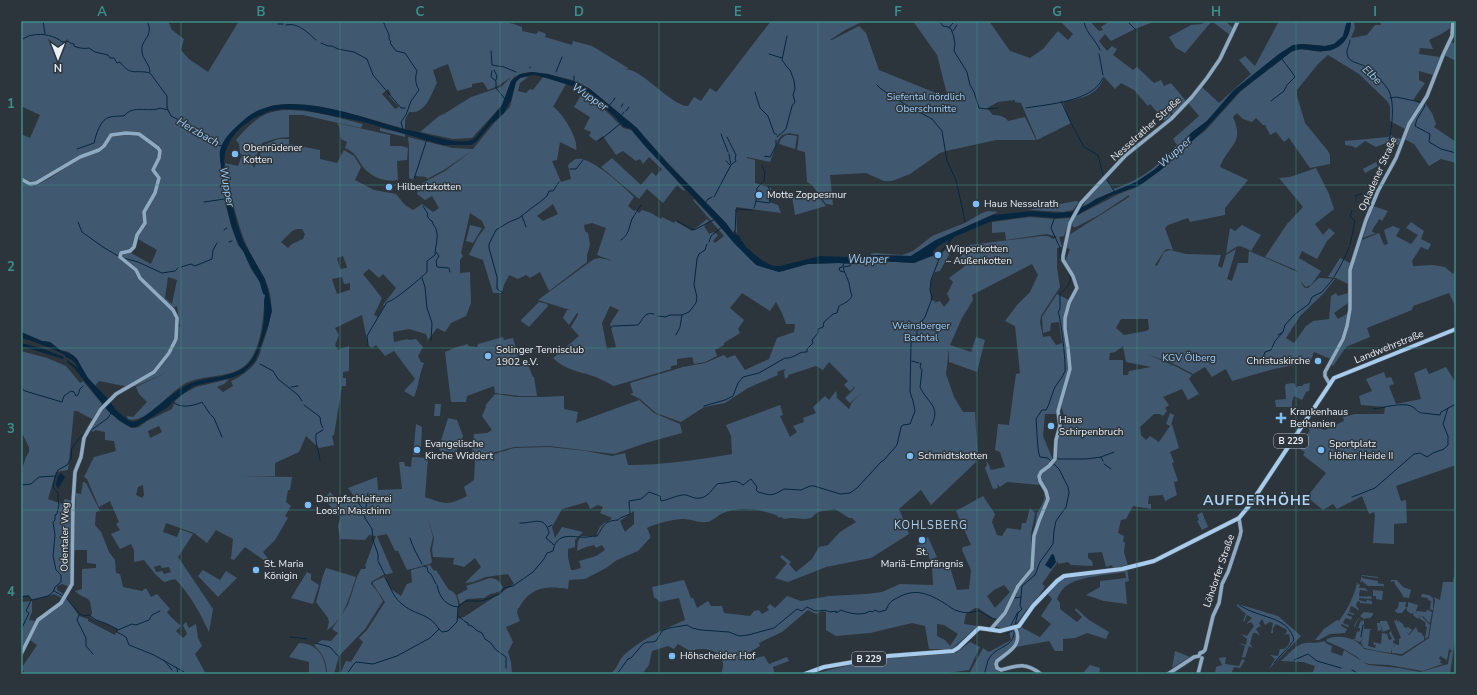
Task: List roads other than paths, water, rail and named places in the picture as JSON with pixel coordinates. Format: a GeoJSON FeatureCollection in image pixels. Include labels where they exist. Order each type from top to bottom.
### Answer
{"type":"FeatureCollection","features":[{"type":"Feature","properties":{"kind":"main road","name":"Nesselrather Straße"},"geometry":{"type":"LineString","coordinates":[[995,624],[1005,614],[1018,586],[1032,569],[1034,536],[1048,501],[1047,493],[1040,481],[1039,476],[1041,472],[1055,459],[1056,440],[1059,427],[1058,411],[1070,369],[1065,318],[1069,303],[1077,288],[1073,276],[1063,258],[1070,223],[1081,203],[1094,187],[1130,150],[1171,119],[1188,102],[1213,70],[1238,21]]}},
{"type":"Feature","properties":{"kind":"main road","name":"Opladener Straße"},"geometry":{"type":"LineString","coordinates":[[1329,383],[1325,372],[1343,339],[1347,326],[1350,309],[1350,270],[1365,224],[1378,191],[1396,158],[1408,126],[1428,94],[1452,34],[1453,21]]}},
{"type":"Feature","properties":{"kind":"main road","name":"Odentaler Weg"},"geometry":{"type":"LineString","coordinates":[[21,178],[30,184],[36,183],[80,157],[99,150],[104,146],[109,136],[113,134],[126,132],[136,133],[156,146],[160,151],[160,154],[153,170],[159,178],[158,184],[144,212],[145,223],[137,235],[132,249],[122,253],[120,256],[136,270],[140,278],[173,310],[176,315],[178,329],[176,339],[169,353],[154,372],[123,389],[110,399],[102,407],[86,434],[82,445],[81,457],[75,470],[72,587],[61,602],[38,620],[21,654]]}},
{"type":"Feature","properties":{"kind":"main road","name":"Landwehrstraße"},"geometry":{"type":"LineString","coordinates":[[1329,383],[1336,376],[1456,329]]}},
{"type":"Feature","properties":{"kind":"main road","name":"B 229"},"geometry":{"type":"LineString","coordinates":[[805,674],[824,667],[888,656],[952,651],[958,648],[979,628],[1000,631],[1015,627],[1023,622],[1037,602],[1060,578],[1064,576],[1130,568],[1154,561],[1239,518],[1244,514],[1329,383]]}},
{"type":"Feature","properties":{"kind":"main road","name":"Löhdorfer Straße"},"geometry":{"type":"LineString","coordinates":[[1198,674],[1200,657],[1205,656],[1203,652],[1213,616],[1219,603],[1221,586],[1228,572],[1240,536],[1241,531],[1239,518]]}},
{"type":"Feature","properties":{"kind":"main road"},"geometry":{"type":"LineString","coordinates":[[991,630],[995,624],[1000,631]]}},
{"type":"Feature","properties":{"kind":"main road"},"geometry":{"type":"LineString","coordinates":[[1015,627],[1018,636],[1017,643],[997,662],[997,668],[1001,670],[1017,666],[1026,666],[1033,668],[1041,674]]}},
{"type":"Feature","properties":{"kind":"main road"},"geometry":{"type":"LineString","coordinates":[[1168,674],[1194,657],[1200,657]]}},
{"type":"Feature","properties":{"kind":"water"},"geometry":{"type":"Polygon","coordinates":[[[1347,21],[1351,21],[1350,31],[1346,39],[1335,49],[1321,51],[1302,49],[1291,52],[1239,92],[1204,130],[1161,170],[1139,186],[1112,195],[1077,215],[1070,217],[1057,218],[1031,216],[992,221],[954,237],[940,254],[939,253],[914,263],[879,261],[856,264],[808,264],[779,272],[756,265],[733,242],[714,219],[644,145],[631,129],[624,127],[595,99],[572,86],[535,75],[520,78],[516,82],[511,100],[504,113],[491,124],[476,142],[471,145],[443,145],[364,122],[304,110],[283,109],[270,111],[254,118],[239,129],[231,139],[225,152],[224,163],[226,178],[236,220],[243,241],[265,279],[272,311],[255,361],[243,373],[231,378],[192,387],[172,402],[168,407],[136,427],[131,427],[123,423],[109,412],[75,369],[67,362],[67,360],[78,368],[73,361],[50,348],[21,338],[21,332],[42,341],[50,342],[60,350],[73,355],[88,378],[108,399],[116,410],[128,420],[133,422],[145,416],[187,385],[201,380],[231,374],[238,371],[250,362],[257,350],[262,334],[265,295],[260,282],[249,264],[244,252],[239,246],[232,227],[227,208],[220,150],[224,140],[234,128],[246,118],[261,109],[279,105],[299,104],[320,106],[399,128],[449,140],[465,141],[476,137],[502,105],[511,81],[520,74],[532,72],[548,74],[579,83],[590,89],[637,128],[668,164],[726,223],[735,235],[738,235],[746,247],[763,261],[773,266],[780,266],[820,256],[911,256],[936,240],[993,215],[1033,211],[1055,213],[1072,212],[1096,199],[1136,182],[1154,170],[1175,151],[1191,133],[1207,121],[1234,90],[1279,54],[1293,45],[1303,44],[1325,46],[1334,44],[1343,36],[1347,21]],[[950,239],[937,247],[932,253],[941,251],[950,239]]]}},
{"type":"Feature","properties":{"kind":"water"},"geometry":{"type":"Polygon","coordinates":[[[21,343],[41,348],[64,357],[63,359],[21,346],[21,343]]]}},
{"type":"Feature","properties":{"kind":"water"},"geometry":{"type":"Polygon","coordinates":[[[61,473],[65,477],[58,489],[56,485],[58,477],[61,473]]]}},
{"type":"Feature","properties":{"kind":"water"},"geometry":{"type":"Polygon","coordinates":[[[1052,554],[1054,555],[1056,562],[1051,569],[1045,565],[1052,554]]]}},
{"type":"Feature","properties":{"kind":"waterway"},"geometry":{"type":"LineString","coordinates":[[43,21],[45,34]]}},
{"type":"Feature","properties":{"kind":"waterway"},"geometry":{"type":"LineString","coordinates":[[147,21],[149,30],[143,44],[142,51],[143,57],[149,66],[150,72]]}},
{"type":"Feature","properties":{"kind":"waterway"},"geometry":{"type":"LineString","coordinates":[[381,21],[384,23],[391,42],[390,43],[396,51],[405,53],[417,71],[416,80],[419,90],[411,101],[406,115],[401,122],[403,130]]}},
{"type":"Feature","properties":{"kind":"waterway"},"geometry":{"type":"LineString","coordinates":[[936,21],[951,29],[955,43],[954,51],[967,72],[970,85],[979,108],[998,108]]}},
{"type":"Feature","properties":{"kind":"waterway"},"geometry":{"type":"LineString","coordinates":[[1079,21],[1084,22],[1087,30],[1100,50]]}},
{"type":"Feature","properties":{"kind":"waterway"},"geometry":{"type":"LineString","coordinates":[[1127,21],[1138,32]]}},
{"type":"Feature","properties":{"kind":"waterway"},"geometry":{"type":"LineString","coordinates":[[949,28],[953,23]]}},
{"type":"Feature","properties":{"kind":"waterway"},"geometry":{"type":"LineString","coordinates":[[278,24],[283,24]]}},
{"type":"Feature","properties":{"kind":"waterway"},"geometry":{"type":"LineString","coordinates":[[286,25],[295,25],[306,31],[316,40]]}},
{"type":"Feature","properties":{"kind":"waterway"},"geometry":{"type":"LineString","coordinates":[[953,31],[957,25]]}},
{"type":"Feature","properties":{"kind":"waterway","name":"Herzbach"},"geometry":{"type":"LineString","coordinates":[[21,40],[32,35],[40,34],[49,36],[62,42],[68,41],[77,47],[89,48],[95,52],[108,55],[110,58],[114,58],[117,63],[120,62],[130,71],[150,73],[167,96],[167,108],[171,116],[187,124],[197,133],[204,134],[207,138],[211,139],[218,145],[223,146]]}},
{"type":"Feature","properties":{"kind":"waterway"},"geometry":{"type":"LineString","coordinates":[[777,137],[786,129],[792,106],[795,102],[793,95],[795,89],[794,80],[790,70],[782,60],[787,36]]}},
{"type":"Feature","properties":{"kind":"waterway","name":"Elbe"},"geometry":{"type":"LineString","coordinates":[[1350,40],[1347,52],[1349,59],[1369,69],[1385,85],[1391,96],[1392,122],[1389,140]]}},
{"type":"Feature","properties":{"kind":"waterway"},"geometry":{"type":"LineString","coordinates":[[321,43],[338,49],[354,52],[367,59],[373,75],[401,108],[405,108]]}},
{"type":"Feature","properties":{"kind":"waterway"},"geometry":{"type":"LineString","coordinates":[[491,51],[492,65],[504,67],[516,72]]}},
{"type":"Feature","properties":{"kind":"waterway"},"geometry":{"type":"LineString","coordinates":[[769,54],[782,58]]}},
{"type":"Feature","properties":{"kind":"waterway"},"geometry":{"type":"LineString","coordinates":[[1099,54],[1103,75]]}},
{"type":"Feature","properties":{"kind":"waterway"},"geometry":{"type":"LineString","coordinates":[[556,72],[562,57]]}},
{"type":"Feature","properties":{"kind":"waterway"},"geometry":{"type":"LineString","coordinates":[[1271,101],[1284,91],[1287,85],[1295,77],[1282,59]]}},
{"type":"Feature","properties":{"kind":"waterway"},"geometry":{"type":"LineString","coordinates":[[494,70],[497,76],[496,80]]}},
{"type":"Feature","properties":{"kind":"waterway"},"geometry":{"type":"LineString","coordinates":[[492,71],[491,77],[496,81],[496,88],[505,99]]}},
{"type":"Feature","properties":{"kind":"waterway"},"geometry":{"type":"LineString","coordinates":[[574,76],[574,82]]}},
{"type":"Feature","properties":{"kind":"waterway"},"geometry":{"type":"LineString","coordinates":[[1026,108],[1057,103],[1080,97],[1098,86],[1103,78]]}},
{"type":"Feature","properties":{"kind":"waterway"},"geometry":{"type":"LineString","coordinates":[[877,85],[906,105],[932,119],[942,131],[947,161],[956,180],[965,221]]}},
{"type":"Feature","properties":{"kind":"waterway"},"geometry":{"type":"LineString","coordinates":[[755,92],[760,108],[768,116],[774,133],[777,135]]}},
{"type":"Feature","properties":{"kind":"waterway"},"geometry":{"type":"LineString","coordinates":[[1390,98],[1396,97],[1420,102]]}},
{"type":"Feature","properties":{"kind":"waterway"},"geometry":{"type":"LineString","coordinates":[[1061,101],[1084,147],[1098,155],[1103,175]]}},
{"type":"Feature","properties":{"kind":"waterway","name":"Wupper"},"geometry":{"type":"LineString","coordinates":[[608,107],[612,102]]}},
{"type":"Feature","properties":{"kind":"waterway"},"geometry":{"type":"LineString","coordinates":[[1424,104],[1425,106],[1417,119],[1415,126],[1430,134],[1429,142],[1441,149],[1456,153]]}},
{"type":"Feature","properties":{"kind":"waterway"},"geometry":{"type":"LineString","coordinates":[[626,111],[629,107]]}},
{"type":"Feature","properties":{"kind":"waterway"},"geometry":{"type":"LineString","coordinates":[[77,149],[94,143],[101,124],[107,118],[124,116],[132,110],[151,110],[160,108],[168,110]]}},
{"type":"Feature","properties":{"kind":"waterway"},"geometry":{"type":"LineString","coordinates":[[621,116],[624,112]]}},
{"type":"Feature","properties":{"kind":"waterway"},"geometry":{"type":"LineString","coordinates":[[599,141],[620,124]]}},
{"type":"Feature","properties":{"kind":"waterway"},"geometry":{"type":"LineString","coordinates":[[721,134],[728,152]]}},
{"type":"Feature","properties":{"kind":"waterway"},"geometry":{"type":"LineString","coordinates":[[727,137],[736,155],[736,161],[732,164]]}},
{"type":"Feature","properties":{"kind":"waterway"},"geometry":{"type":"LineString","coordinates":[[414,179],[427,139]]}},
{"type":"Feature","properties":{"kind":"waterway"},"geometry":{"type":"LineString","coordinates":[[765,157],[770,157],[776,146],[776,140]]}},
{"type":"Feature","properties":{"kind":"waterway"},"geometry":{"type":"LineString","coordinates":[[714,197],[731,165],[729,154]]}},
{"type":"Feature","properties":{"kind":"waterway"},"geometry":{"type":"LineString","coordinates":[[570,169],[576,169],[583,160]]}},
{"type":"Feature","properties":{"kind":"waterway"},"geometry":{"type":"LineString","coordinates":[[726,161],[730,165]]}},
{"type":"Feature","properties":{"kind":"waterway"},"geometry":{"type":"LineString","coordinates":[[756,201],[757,188],[764,181],[765,171],[762,165]]}},
{"type":"Feature","properties":{"kind":"waterway"},"geometry":{"type":"LineString","coordinates":[[1107,180],[1114,191]]}},
{"type":"Feature","properties":{"kind":"waterway"},"geometry":{"type":"LineString","coordinates":[[503,293],[497,289],[497,277],[489,248],[489,244],[496,230],[519,218],[547,196],[549,191],[553,191],[559,182]]}},
{"type":"Feature","properties":{"kind":"waterway"},"geometry":{"type":"LineString","coordinates":[[754,208],[756,201],[770,202],[770,191],[768,186]]}},
{"type":"Feature","properties":{"kind":"waterway","name":"Elbe"},"geometry":{"type":"LineString","coordinates":[[1355,196],[1361,194]]}},
{"type":"Feature","properties":{"kind":"waterway"},"geometry":{"type":"LineString","coordinates":[[705,203],[712,197]]}},
{"type":"Feature","properties":{"kind":"waterway"},"geometry":{"type":"LineString","coordinates":[[204,202],[225,199]]}},
{"type":"Feature","properties":{"kind":"waterway"},"geometry":{"type":"LineString","coordinates":[[621,240],[627,233],[632,219],[641,205]]}},
{"type":"Feature","properties":{"kind":"waterway"},"geometry":{"type":"LineString","coordinates":[[368,345],[367,336],[387,302],[401,294],[427,272],[427,261],[435,255],[437,232],[432,221],[427,216],[428,214],[423,206]]}},
{"type":"Feature","properties":{"kind":"waterway"},"geometry":{"type":"LineString","coordinates":[[735,235],[736,209],[752,210]]}},
{"type":"Feature","properties":{"kind":"waterway","name":"Elbe"},"geometry":{"type":"LineString","coordinates":[[1350,245],[1355,221],[1350,216],[1352,211]]}},
{"type":"Feature","properties":{"kind":"waterway"},"geometry":{"type":"LineString","coordinates":[[522,216],[526,227]]}},
{"type":"Feature","properties":{"kind":"waterway"},"geometry":{"type":"LineString","coordinates":[[677,221],[694,230],[715,219]]}},
{"type":"Feature","properties":{"kind":"waterway"},"geometry":{"type":"LineString","coordinates":[[1054,219],[1051,228],[1060,248],[1061,260]]}},
{"type":"Feature","properties":{"kind":"waterway"},"geometry":{"type":"LineString","coordinates":[[78,222],[82,232],[118,256]]}},
{"type":"Feature","properties":{"kind":"waterway"},"geometry":{"type":"LineString","coordinates":[[709,242],[711,236],[722,227]]}},
{"type":"Feature","properties":{"kind":"waterway"},"geometry":{"type":"LineString","coordinates":[[181,267],[191,264],[195,266],[212,259],[213,250],[217,243]]}},
{"type":"Feature","properties":{"kind":"waterway"},"geometry":{"type":"LineString","coordinates":[[658,316],[665,317],[670,315],[682,315],[689,312],[696,303],[697,297],[694,285],[697,259],[699,254],[705,250],[707,244]]}},
{"type":"Feature","properties":{"kind":"waterway","name":"Elbe"},"geometry":{"type":"LineString","coordinates":[[1334,277],[1349,247]]}},
{"type":"Feature","properties":{"kind":"waterway"},"geometry":{"type":"LineString","coordinates":[[436,252],[439,256],[436,261],[437,267],[448,268]]}},
{"type":"Feature","properties":{"kind":"waterway"},"geometry":{"type":"LineString","coordinates":[[347,674],[356,662],[373,664],[397,656],[430,638],[439,629],[442,632],[448,631],[457,622],[458,607],[466,601],[482,601],[500,594],[504,588],[513,586],[533,572],[547,553],[553,551],[555,545],[560,539],[571,536],[597,536],[607,523],[618,520],[630,514],[629,501],[641,499],[649,492],[660,496],[661,501],[684,495],[702,498],[717,484],[736,481],[743,485],[751,479],[757,487],[756,490],[758,492],[769,495],[784,489],[801,490],[810,486],[840,494],[850,493],[857,488],[897,445],[901,427],[903,425],[910,424],[915,411],[910,392],[911,343],[916,339],[918,326],[925,317],[931,301],[931,280],[941,254]]}},
{"type":"Feature","properties":{"kind":"waterway"},"geometry":{"type":"LineString","coordinates":[[124,258],[138,262],[162,273],[175,271],[178,268]]}},
{"type":"Feature","properties":{"kind":"waterway"},"geometry":{"type":"LineString","coordinates":[[844,272],[840,271],[839,268],[842,267],[845,262]]}},
{"type":"Feature","properties":{"kind":"waterway"},"geometry":{"type":"LineString","coordinates":[[704,406],[733,396],[738,383],[743,377],[759,373],[785,358],[802,352],[807,352],[807,349],[813,343],[812,340],[818,333],[818,329],[823,327],[824,322],[833,314],[837,313],[839,306],[851,298],[852,296],[849,282],[843,267],[850,266],[852,263]]}},
{"type":"Feature","properties":{"kind":"waterway"},"geometry":{"type":"LineString","coordinates":[[449,268],[450,272]]}},
{"type":"Feature","properties":{"kind":"waterway"},"geometry":{"type":"LineString","coordinates":[[1051,461],[1048,458],[1040,457],[1036,419],[1042,410],[1046,410],[1055,387],[1065,371],[1063,341],[1058,312],[1060,309],[1060,294],[1070,281],[1070,275],[1067,270]]}},
{"type":"Feature","properties":{"kind":"waterway"},"geometry":{"type":"LineString","coordinates":[[422,278],[425,287],[427,308],[432,323],[431,341]]}},
{"type":"Feature","properties":{"kind":"waterway","name":"Elbe"},"geometry":{"type":"LineString","coordinates":[[1278,335],[1283,332],[1285,325],[1294,315],[1309,304],[1312,297],[1322,292],[1333,279]]}},
{"type":"Feature","properties":{"kind":"waterway"},"geometry":{"type":"LineString","coordinates":[[610,328],[613,326],[638,325],[644,316],[651,313],[654,314]]}},
{"type":"Feature","properties":{"kind":"waterway"},"geometry":{"type":"LineString","coordinates":[[676,335],[680,327],[682,315]]}},
{"type":"Feature","properties":{"kind":"waterway"},"geometry":{"type":"LineString","coordinates":[[1263,364],[1262,360],[1265,352],[1271,350],[1275,341],[1282,333]]}},
{"type":"Feature","properties":{"kind":"waterway"},"geometry":{"type":"LineString","coordinates":[[912,361],[919,363]]}},
{"type":"Feature","properties":{"kind":"waterway"},"geometry":{"type":"LineString","coordinates":[[921,363],[920,367],[922,370],[920,387],[932,405],[935,414],[931,426]]}},
{"type":"Feature","properties":{"kind":"waterway"},"geometry":{"type":"LineString","coordinates":[[260,364],[273,371],[278,379],[298,395],[302,401]]}},
{"type":"Feature","properties":{"kind":"waterway"},"geometry":{"type":"LineString","coordinates":[[21,388],[25,391],[62,402],[64,396],[71,391],[74,392],[76,396],[78,395],[83,386]]}},
{"type":"Feature","properties":{"kind":"waterway"},"geometry":{"type":"LineString","coordinates":[[291,387],[298,386]]}},
{"type":"Feature","properties":{"kind":"waterway"},"geometry":{"type":"LineString","coordinates":[[173,402],[179,406],[191,406],[202,402],[203,404]]}},
{"type":"Feature","properties":{"kind":"waterway"},"geometry":{"type":"LineString","coordinates":[[1423,413],[1440,415],[1441,412],[1456,404]]}},
{"type":"Feature","properties":{"kind":"waterway"},"geometry":{"type":"LineString","coordinates":[[204,405],[210,414]]}},
{"type":"Feature","properties":{"kind":"waterway"},"geometry":{"type":"LineString","coordinates":[[304,405],[320,417],[323,428]]}},
{"type":"Feature","properties":{"kind":"waterway"},"geometry":{"type":"LineString","coordinates":[[1373,409],[1407,405],[1422,413]]}},
{"type":"Feature","properties":{"kind":"waterway"},"geometry":{"type":"LineString","coordinates":[[1352,497],[1375,488],[1414,454],[1420,453],[1427,457],[1444,449],[1448,445],[1448,436],[1443,424],[1448,408]]}},
{"type":"Feature","properties":{"kind":"waterway"},"geometry":{"type":"LineString","coordinates":[[90,431],[108,418],[111,413]]}},
{"type":"Feature","properties":{"kind":"waterway"},"geometry":{"type":"LineString","coordinates":[[211,415],[214,418],[222,437]]}},
{"type":"Feature","properties":{"kind":"waterway"},"geometry":{"type":"LineString","coordinates":[[320,460],[316,434],[323,430]]}},
{"type":"Feature","properties":{"kind":"waterway"},"geometry":{"type":"LineString","coordinates":[[21,597],[28,596],[32,600],[48,596],[61,582],[61,575],[56,570],[53,556],[55,535],[53,522],[55,520],[55,515],[57,514],[59,505],[58,493],[53,487],[58,470],[67,465],[71,459],[72,448],[84,434]]}},
{"type":"Feature","properties":{"kind":"waterway"},"geometry":{"type":"LineString","coordinates":[[1101,457],[1114,452]]}},
{"type":"Feature","properties":{"kind":"waterway"},"geometry":{"type":"LineString","coordinates":[[1058,459],[1086,459],[1101,457],[1103,461]]}},
{"type":"Feature","properties":{"kind":"waterway"},"geometry":{"type":"LineString","coordinates":[[1015,625],[1018,613],[1022,609],[1020,606],[1022,586],[1035,575],[1040,562],[1053,544],[1056,521],[1066,507],[1069,493],[1068,487],[1059,469],[1054,464]]}},
{"type":"Feature","properties":{"kind":"waterway"},"geometry":{"type":"LineString","coordinates":[[1104,464],[1111,469]]}},
{"type":"Feature","properties":{"kind":"waterway"},"geometry":{"type":"LineString","coordinates":[[21,485],[31,484],[39,477],[56,476]]}},
{"type":"Feature","properties":{"kind":"waterway"},"geometry":{"type":"LineString","coordinates":[[365,514],[368,493]]}},
{"type":"Feature","properties":{"kind":"waterway"},"geometry":{"type":"LineString","coordinates":[[357,502],[362,507],[365,518],[372,529],[378,560]]}},
{"type":"Feature","properties":{"kind":"waterway"},"geometry":{"type":"LineString","coordinates":[[520,523],[541,522],[547,527],[549,533],[546,538],[554,545]]}},
{"type":"Feature","properties":{"kind":"waterway"},"geometry":{"type":"LineString","coordinates":[[548,527],[552,525]]}},
{"type":"Feature","properties":{"kind":"waterway"},"geometry":{"type":"LineString","coordinates":[[410,538],[422,564]]}},
{"type":"Feature","properties":{"kind":"waterway"},"geometry":{"type":"LineString","coordinates":[[378,561],[385,575]]}},
{"type":"Feature","properties":{"kind":"waterway"},"geometry":{"type":"LineString","coordinates":[[424,566],[427,567],[428,572],[431,574],[436,584]]}},
{"type":"Feature","properties":{"kind":"waterway"},"geometry":{"type":"LineString","coordinates":[[386,579],[393,593],[400,602],[408,609],[427,617],[439,629]]}},
{"type":"Feature","properties":{"kind":"waterway"},"geometry":{"type":"LineString","coordinates":[[437,585],[441,597],[450,605],[458,607]]}},
{"type":"Feature","properties":{"kind":"waterway"},"geometry":{"type":"LineString","coordinates":[[54,591],[63,596]]}},
{"type":"Feature","properties":{"kind":"waterway"},"geometry":{"type":"LineString","coordinates":[[617,674],[628,659],[631,658],[643,644],[656,641],[662,631],[669,628],[687,625],[701,630],[729,632],[739,636],[748,635],[774,628],[797,609],[802,611],[807,607],[815,611],[836,611],[836,613],[841,610],[848,613],[864,614],[875,610],[879,612],[886,610],[895,599],[907,594],[918,593],[934,597],[953,609],[961,612],[966,613],[979,611],[993,619],[996,619]]}},
{"type":"Feature","properties":{"kind":"waterway"},"geometry":{"type":"LineString","coordinates":[[1015,598],[1021,597]]}},
{"type":"Feature","properties":{"kind":"waterway"},"geometry":{"type":"LineString","coordinates":[[67,599],[80,614],[84,616],[89,615],[96,620],[117,629],[117,632],[126,637],[129,645],[154,655],[177,668],[178,674]]}},
{"type":"Feature","properties":{"kind":"waterway"},"geometry":{"type":"LineString","coordinates":[[21,630],[29,613],[26,611],[31,600]]}},
{"type":"Feature","properties":{"kind":"waterway"},"geometry":{"type":"LineString","coordinates":[[1239,605],[1274,619],[1284,625],[1292,634],[1294,640],[1274,663]]}},
{"type":"Feature","properties":{"kind":"waterway"},"geometry":{"type":"LineString","coordinates":[[117,629],[118,630],[132,624],[136,625],[149,620],[152,615],[160,611]]}},
{"type":"Feature","properties":{"kind":"waterway"},"geometry":{"type":"LineString","coordinates":[[1011,625],[1018,612]]}},
{"type":"Feature","properties":{"kind":"waterway"},"geometry":{"type":"LineString","coordinates":[[79,615],[77,620],[86,638],[86,646],[93,654]]}},
{"type":"Feature","properties":{"kind":"waterway"},"geometry":{"type":"LineString","coordinates":[[458,616],[463,620]]}},
{"type":"Feature","properties":{"kind":"waterway"},"geometry":{"type":"LineString","coordinates":[[464,621],[482,633],[485,639],[506,657],[506,668]]}},
{"type":"Feature","properties":{"kind":"waterway"},"geometry":{"type":"LineString","coordinates":[[1361,637],[1363,625]]}},
{"type":"Feature","properties":{"kind":"waterway"},"geometry":{"type":"LineString","coordinates":[[1006,634],[1012,631]]}},
{"type":"Feature","properties":{"kind":"waterway"},"geometry":{"type":"LineString","coordinates":[[984,674],[990,657],[1012,640],[1014,631]]}},
{"type":"Feature","properties":{"kind":"waterway"},"geometry":{"type":"LineString","coordinates":[[290,637],[307,639]]}},
{"type":"Feature","properties":{"kind":"waterway"},"geometry":{"type":"LineString","coordinates":[[316,643],[330,647],[338,656]]}},
{"type":"Feature","properties":{"kind":"waterway"},"geometry":{"type":"LineString","coordinates":[[1294,660],[1308,654],[1317,661],[1341,668]]}},
{"type":"Feature","properties":{"kind":"waterway"},"geometry":{"type":"LineString","coordinates":[[164,660],[172,670]]}},
{"type":"Feature","properties":{"kind":"waterway"},"geometry":{"type":"LineString","coordinates":[[177,668],[184,672]]}},
{"type":"Feature","properties":{"kind":"waterway"},"geometry":{"type":"LineString","coordinates":[[1352,670],[1359,674]]}},
{"type":"Feature","properties":{"kind":"place","name":"Obenrüdener Kotten"},"geometry":{"type":"Point","coordinates":[235,154]}},
{"type":"Feature","properties":{"kind":"place","name":"Hilbertzkotten"},"geometry":{"type":"Point","coordinates":[389,187]}},
{"type":"Feature","properties":{"kind":"place","name":"Motte Zoppesmur"},"geometry":{"type":"Point","coordinates":[759,195]}},
{"type":"Feature","properties":{"kind":"place","name":"Haus Nesselrath"},"geometry":{"type":"Point","coordinates":[976,204]}},
{"type":"Feature","properties":{"kind":"place","name":"Wipperkotten – Außenkotten"},"geometry":{"type":"Point","coordinates":[938,255]}},
{"type":"Feature","properties":{"kind":"place","name":"Solinger Tennisclub 1902 e.V."},"geometry":{"type":"Point","coordinates":[488,356]}},
{"type":"Feature","properties":{"kind":"place","name":"Christuskirche"},"geometry":{"type":"Point","coordinates":[1318,361]}},
{"type":"Feature","properties":{"kind":"place","name":"Krankenhaus Bethanien"},"geometry":{"type":"Point","coordinates":[1281,418]}},
{"type":"Feature","properties":{"kind":"place","name":"Haus Schirpenbruch"},"geometry":{"type":"Point","coordinates":[1051,426]}},
{"type":"Feature","properties":{"kind":"place","name":"Evangelische Kirche Widdert"},"geometry":{"type":"Point","coordinates":[417,450]}},
{"type":"Feature","properties":{"kind":"place","name":"Sportplatz Höher Heide II"},"geometry":{"type":"Point","coordinates":[1321,450]}},
{"type":"Feature","properties":{"kind":"place","name":"Schmidtskotten"},"geometry":{"type":"Point","coordinates":[910,456]}},
{"type":"Feature","properties":{"kind":"place","name":"Dampfschleiferei Loos'n Maschinn"},"geometry":{"type":"Point","coordinates":[308,505]}},
{"type":"Feature","properties":{"kind":"place","name":"St. Mariä-Empfängnis"},"geometry":{"type":"Point","coordinates":[922,540]}},
{"type":"Feature","properties":{"kind":"place","name":"St. Maria Königin"},"geometry":{"type":"Point","coordinates":[256,570]}},
{"type":"Feature","properties":{"kind":"place","name":"Höhscheider Hof"},"geometry":{"type":"Point","coordinates":[672,656]}},
{"type":"Feature","properties":{"kind":"district","name":"AUFDERHÖHE"},"geometry":{"type":"Point","coordinates":[1257,500]}},
{"type":"Feature","properties":{"kind":"district","name":"KOHLSBERG"},"geometry":{"type":"Point","coordinates":[931,525]}},
{"type":"Feature","properties":{"kind":"park label","name":"Siefental nördlich Oberschmitte"},"geometry":{"type":"Point","coordinates":[926,102]}},
{"type":"Feature","properties":{"kind":"park label","name":"Weinsberger Bachtal"},"geometry":{"type":"Point","coordinates":[921,332]}},
{"type":"Feature","properties":{"kind":"park label","name":"KGV Ölberg"},"geometry":{"type":"Point","coordinates":[1189,358]}}]}
